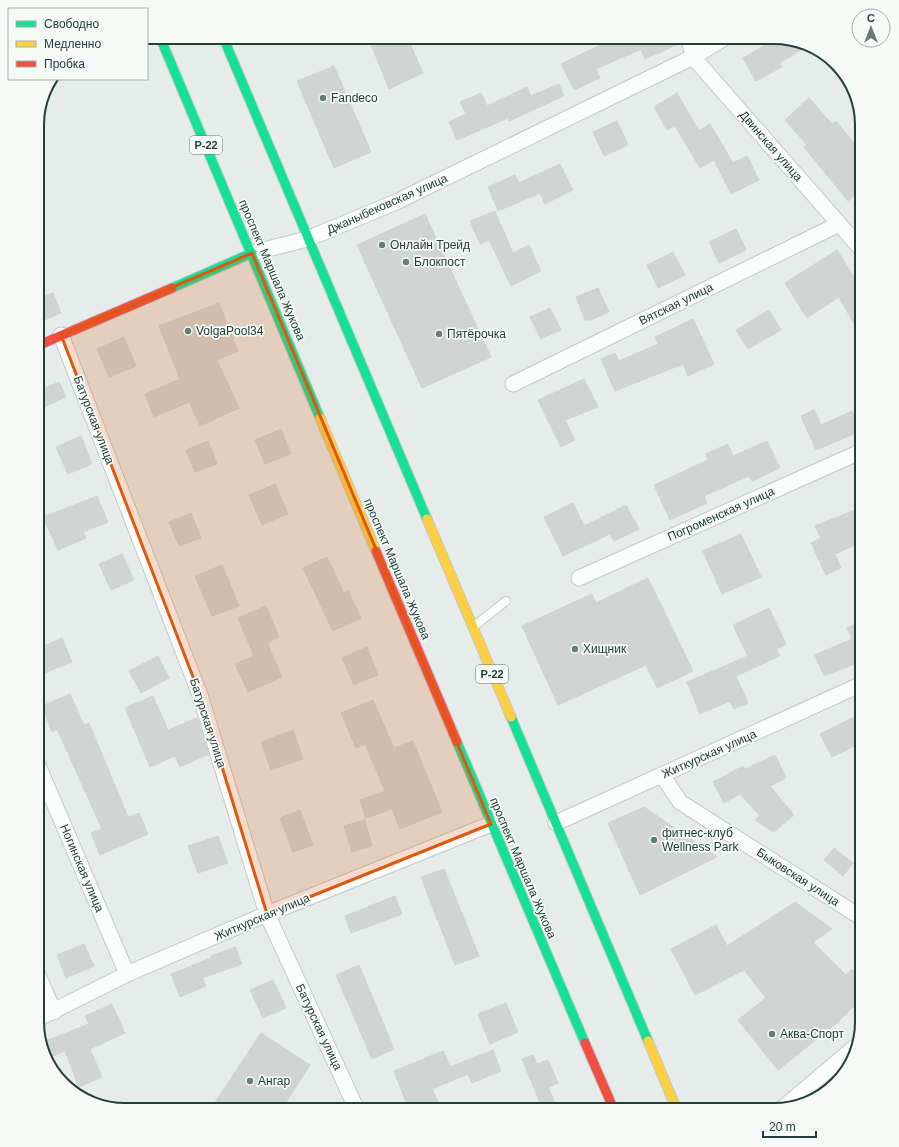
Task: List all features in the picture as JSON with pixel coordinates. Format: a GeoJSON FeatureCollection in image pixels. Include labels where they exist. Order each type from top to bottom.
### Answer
{"type":"FeatureCollection","features":[{"type":"Feature","properties":{"kind":"main road","name":"проспект Маршала Жукова"},"geometry":{"type":"LineString","coordinates":[[163,44],[491,824],[611,1103]]}},
{"type":"Feature","properties":{"kind":"main road","name":"Р-22"},"geometry":{"type":"LineString","coordinates":[[226,44],[674,1103]]}},
{"type":"Feature","properties":{"kind":"main road","name":"Джаныбековская улица"},"geometry":{"type":"LineString","coordinates":[[44,343],[252,253]]}},
{"type":"Feature","properties":{"kind":"street","name":"Двинская улица"},"geometry":{"type":"LineString","coordinates":[[690,44],[693,57],[855,242]]}},
{"type":"Feature","properties":{"kind":"street","name":"Джаныбековская улица"},"geometry":{"type":"LineString","coordinates":[[252,253],[308,239],[396,202],[693,57],[714,44]]}},
{"type":"Feature","properties":{"kind":"street","name":"Вятская улица"},"geometry":{"type":"LineString","coordinates":[[513,384],[839,224]]}},
{"type":"Feature","properties":{"kind":"street","name":"Батурская улица"},"geometry":{"type":"LineString","coordinates":[[61,335],[200,695],[268,914],[354,1103]]}},
{"type":"Feature","properties":{"kind":"street","name":"Погроменская улица"},"geometry":{"type":"LineString","coordinates":[[580,578],[855,454]]}},
{"type":"Feature","properties":{"kind":"street","name":"Житкурская улица"},"geometry":{"type":"LineString","coordinates":[[556,823],[855,687]]}},
{"type":"Feature","properties":{"kind":"street","name":"Быковская улица"},"geometry":{"type":"LineString","coordinates":[[662,775],[680,802],[855,914]]}},
{"type":"Feature","properties":{"kind":"street","name":"Ногинская улица"},"geometry":{"type":"LineString","coordinates":[[44,779],[127,974]]}},
{"type":"Feature","properties":{"kind":"street","name":"Житкурская улица"},"geometry":{"type":"LineString","coordinates":[[44,1016],[127,974],[268,914],[491,824]]}},
{"type":"Feature","properties":{"kind":"street"},"geometry":{"type":"LineString","coordinates":[[44,989],[54,1012]]}},
{"type":"Feature","properties":{"kind":"street"},"geometry":{"type":"LineString","coordinates":[[792,1101],[850,1052]]}},
{"type":"Feature","properties":{"kind":"lane"},"geometry":{"type":"LineString","coordinates":[[473,628],[506,601]]}},
{"type":"Feature","properties":{"kind":"highlighted area"},"geometry":{"type":"Polygon","coordinates":[[[252,253],[491,824],[267,914],[200,695],[61,335],[252,253]]]}},
{"type":"Feature","properties":{"kind":"building"},"geometry":{"type":"Polygon","coordinates":[[[371,44],[410,44],[423,73],[389,89],[371,44]]]}},
{"type":"Feature","properties":{"kind":"building"},"geometry":{"type":"Polygon","coordinates":[[[602,44],[679,44],[645,59],[641,49],[596,69],[600,78],[574,90],[561,64],[602,44]]]}},
{"type":"Feature","properties":{"kind":"building"},"geometry":{"type":"Polygon","coordinates":[[[767,44],[779,44],[802,49],[779,63],[782,67],[756,81],[743,58],[767,44]]]}},
{"type":"Feature","properties":{"kind":"building"},"geometry":{"type":"Polygon","coordinates":[[[334,66],[371,152],[334,168],[297,81],[334,66]]]}},
{"type":"Feature","properties":{"kind":"building"},"geometry":{"type":"Polygon","coordinates":[[[559,84],[564,96],[509,121],[508,118],[457,140],[449,122],[466,114],[460,102],[481,93],[487,106],[527,87],[531,96],[559,84]]]}},
{"type":"Feature","properties":{"kind":"building"},"geometry":{"type":"Polygon","coordinates":[[[677,93],[699,131],[710,124],[733,163],[747,156],[759,180],[731,194],[714,160],[700,168],[675,126],[667,130],[654,107],[677,93]]]}},
{"type":"Feature","properties":{"kind":"building"},"geometry":{"type":"Polygon","coordinates":[[[809,98],[832,124],[836,121],[855,144],[855,195],[848,201],[804,147],[807,145],[785,120],[809,98]]]}},
{"type":"Feature","properties":{"kind":"building"},"geometry":{"type":"Polygon","coordinates":[[[617,121],[628,145],[604,156],[593,132],[617,121]]]}},
{"type":"Feature","properties":{"kind":"building"},"geometry":{"type":"Polygon","coordinates":[[[560,164],[573,190],[545,204],[540,193],[498,211],[488,187],[515,175],[519,183],[560,164]]]}},
{"type":"Feature","properties":{"kind":"building"},"geometry":{"type":"Polygon","coordinates":[[[495,211],[513,253],[529,245],[541,271],[511,286],[489,240],[480,244],[470,221],[495,211]]]}},
{"type":"Feature","properties":{"kind":"building"},"geometry":{"type":"Polygon","coordinates":[[[425,214],[491,357],[422,388],[357,245],[425,214]]]}},
{"type":"Feature","properties":{"kind":"building"},"geometry":{"type":"Polygon","coordinates":[[[736,229],[746,250],[719,263],[709,242],[736,229]]]}},
{"type":"Feature","properties":{"kind":"building"},"geometry":{"type":"Polygon","coordinates":[[[837,250],[855,279],[855,326],[839,297],[807,318],[785,283],[837,250]]]}},
{"type":"Feature","properties":{"kind":"building"},"geometry":{"type":"Polygon","coordinates":[[[673,252],[685,275],[658,288],[647,265],[673,252]]]}},
{"type":"Feature","properties":{"kind":"building"},"geometry":{"type":"Polygon","coordinates":[[[598,288],[609,312],[591,320],[585,320],[576,297],[598,288]]]}},
{"type":"Feature","properties":{"kind":"building"},"geometry":{"type":"Polygon","coordinates":[[[53,293],[61,313],[44,320],[44,296],[53,293]]]}},
{"type":"Feature","properties":{"kind":"building"},"geometry":{"type":"Polygon","coordinates":[[[219,303],[238,351],[217,360],[239,408],[200,426],[189,402],[154,417],[145,394],[180,379],[159,326],[219,303]]]}},
{"type":"Feature","properties":{"kind":"building"},"geometry":{"type":"Polygon","coordinates":[[[550,308],[561,330],[541,339],[530,317],[550,308]]]}},
{"type":"Feature","properties":{"kind":"building"},"geometry":{"type":"Polygon","coordinates":[[[769,310],[781,330],[748,349],[736,330],[769,310]]]}},
{"type":"Feature","properties":{"kind":"building"},"geometry":{"type":"Polygon","coordinates":[[[693,319],[714,364],[688,376],[683,364],[615,391],[601,359],[615,353],[619,361],[658,344],[655,337],[693,319]]]}},
{"type":"Feature","properties":{"kind":"building"},"geometry":{"type":"Polygon","coordinates":[[[124,337],[136,366],[109,377],[97,349],[124,337]]]}},
{"type":"Feature","properties":{"kind":"building"},"geometry":{"type":"Polygon","coordinates":[[[584,379],[598,407],[565,420],[575,440],[561,447],[538,400],[584,379]]]}},
{"type":"Feature","properties":{"kind":"building"},"geometry":{"type":"Polygon","coordinates":[[[59,382],[66,397],[44,407],[44,389],[59,382]]]}},
{"type":"Feature","properties":{"kind":"building"},"geometry":{"type":"Polygon","coordinates":[[[814,410],[821,425],[852,411],[855,418],[855,434],[816,450],[801,416],[814,410]]]}},
{"type":"Feature","properties":{"kind":"building"},"geometry":{"type":"Polygon","coordinates":[[[281,429],[291,454],[265,464],[255,440],[281,429]]]}},
{"type":"Feature","properties":{"kind":"building"},"geometry":{"type":"Polygon","coordinates":[[[81,436],[92,464],[68,474],[56,447],[81,436]]]}},
{"type":"Feature","properties":{"kind":"building"},"geometry":{"type":"Polygon","coordinates":[[[208,441],[217,464],[195,472],[186,450],[208,441]]]}},
{"type":"Feature","properties":{"kind":"building"},"geometry":{"type":"Polygon","coordinates":[[[767,441],[780,468],[752,481],[749,476],[704,496],[707,503],[670,520],[654,485],[708,460],[706,454],[728,444],[733,456],[767,441]]]}},
{"type":"Feature","properties":{"kind":"building"},"geometry":{"type":"Polygon","coordinates":[[[275,484],[288,514],[262,525],[249,495],[275,484]]]}},
{"type":"Feature","properties":{"kind":"building"},"geometry":{"type":"Polygon","coordinates":[[[97,496],[108,522],[83,532],[86,538],[58,550],[44,517],[97,496]]]}},
{"type":"Feature","properties":{"kind":"building"},"geometry":{"type":"Polygon","coordinates":[[[573,503],[584,526],[626,505],[639,529],[614,541],[610,534],[563,556],[544,517],[573,503]]]}},
{"type":"Feature","properties":{"kind":"building"},"geometry":{"type":"Polygon","coordinates":[[[855,510],[855,545],[835,554],[841,568],[826,575],[811,543],[821,538],[815,526],[855,510]]]}},
{"type":"Feature","properties":{"kind":"building"},"geometry":{"type":"Polygon","coordinates":[[[191,513],[201,538],[179,546],[169,522],[191,513]]]}},
{"type":"Feature","properties":{"kind":"building"},"geometry":{"type":"Polygon","coordinates":[[[741,534],[761,577],[722,594],[703,551],[741,534]]]}},
{"type":"Feature","properties":{"kind":"building"},"geometry":{"type":"Polygon","coordinates":[[[122,554],[134,580],[111,590],[99,564],[122,554]]]}},
{"type":"Feature","properties":{"kind":"building"},"geometry":{"type":"Polygon","coordinates":[[[327,557],[344,593],[348,591],[361,618],[333,631],[303,568],[327,557]]]}},
{"type":"Feature","properties":{"kind":"building"},"geometry":{"type":"Polygon","coordinates":[[[222,565],[239,606],[212,616],[195,576],[222,565]]]}},
{"type":"Feature","properties":{"kind":"building"},"geometry":{"type":"Polygon","coordinates":[[[648,578],[693,671],[657,688],[646,665],[558,705],[522,626],[592,594],[596,603],[648,578]]]}},
{"type":"Feature","properties":{"kind":"building"},"geometry":{"type":"Polygon","coordinates":[[[266,606],[279,637],[267,643],[282,677],[248,692],[235,664],[254,656],[238,618],[266,606]]]}},
{"type":"Feature","properties":{"kind":"building"},"geometry":{"type":"Polygon","coordinates":[[[769,608],[786,644],[776,649],[780,656],[736,676],[748,703],[734,709],[730,701],[700,714],[687,682],[748,656],[733,625],[769,608]]]}},
{"type":"Feature","properties":{"kind":"building"},"geometry":{"type":"Polygon","coordinates":[[[855,624],[855,664],[824,676],[815,655],[852,639],[847,628],[855,624]]]}},
{"type":"Feature","properties":{"kind":"building"},"geometry":{"type":"Polygon","coordinates":[[[62,638],[72,662],[44,673],[44,646],[62,638]]]}},
{"type":"Feature","properties":{"kind":"building"},"geometry":{"type":"Polygon","coordinates":[[[367,647],[378,675],[354,685],[342,658],[367,647]]]}},
{"type":"Feature","properties":{"kind":"building"},"geometry":{"type":"Polygon","coordinates":[[[158,656],[169,678],[141,693],[129,671],[158,656]]]}},
{"type":"Feature","properties":{"kind":"building"},"geometry":{"type":"Polygon","coordinates":[[[70,694],[84,725],[89,723],[128,817],[139,813],[148,834],[100,855],[91,833],[102,829],[57,729],[52,732],[44,711],[44,705],[70,694]]]}},
{"type":"Feature","properties":{"kind":"building"},"geometry":{"type":"Polygon","coordinates":[[[153,696],[168,730],[197,718],[209,754],[180,767],[175,756],[150,767],[125,708],[153,696]]]}},
{"type":"Feature","properties":{"kind":"building"},"geometry":{"type":"Polygon","coordinates":[[[373,700],[394,748],[413,741],[442,812],[400,829],[392,809],[366,818],[360,800],[385,791],[365,744],[356,748],[341,713],[373,700]]]}},
{"type":"Feature","properties":{"kind":"building"},"geometry":{"type":"Polygon","coordinates":[[[855,716],[855,746],[832,757],[820,734],[855,716]]]}},
{"type":"Feature","properties":{"kind":"building"},"geometry":{"type":"Polygon","coordinates":[[[293,730],[303,759],[271,770],[261,742],[293,730]]]}},
{"type":"Feature","properties":{"kind":"building"},"geometry":{"type":"Polygon","coordinates":[[[775,755],[786,778],[770,786],[794,815],[774,832],[755,820],[760,816],[740,794],[724,803],[713,782],[743,766],[745,769],[775,755]]]}},
{"type":"Feature","properties":{"kind":"building","name":"фитнес-клуб Wellness Park"},"geometry":{"type":"Polygon","coordinates":[[[644,807],[717,857],[640,895],[608,823],[644,807]]]}},
{"type":"Feature","properties":{"kind":"building"},"geometry":{"type":"Polygon","coordinates":[[[300,810],[313,845],[293,852],[280,818],[300,810]]]}},
{"type":"Feature","properties":{"kind":"building"},"geometry":{"type":"Polygon","coordinates":[[[365,820],[372,846],[352,852],[344,826],[365,820]]]}},
{"type":"Feature","properties":{"kind":"building"},"geometry":{"type":"Polygon","coordinates":[[[218,836],[228,863],[198,873],[188,846],[218,836]]]}},
{"type":"Feature","properties":{"kind":"building"},"geometry":{"type":"Polygon","coordinates":[[[834,848],[853,863],[843,876],[824,860],[834,848]]]}},
{"type":"Feature","properties":{"kind":"building"},"geometry":{"type":"Polygon","coordinates":[[[444,869],[479,956],[455,965],[421,877],[444,869]]]}},
{"type":"Feature","properties":{"kind":"building"},"geometry":{"type":"Polygon","coordinates":[[[395,896],[402,914],[351,933],[345,916],[395,896]]]}},
{"type":"Feature","properties":{"kind":"building"},"geometry":{"type":"Polygon","coordinates":[[[795,902],[832,929],[813,942],[846,975],[852,969],[855,972],[855,1005],[837,1023],[778,1070],[738,1020],[766,998],[744,970],[695,995],[671,949],[716,925],[727,946],[795,902]]]}},
{"type":"Feature","properties":{"kind":"building"},"geometry":{"type":"Polygon","coordinates":[[[84,944],[94,966],[66,978],[57,955],[84,944]]]}},
{"type":"Feature","properties":{"kind":"building"},"geometry":{"type":"Polygon","coordinates":[[[235,947],[242,964],[202,978],[206,986],[180,997],[171,974],[235,947]]]}},
{"type":"Feature","properties":{"kind":"building"},"geometry":{"type":"Polygon","coordinates":[[[359,965],[394,1049],[372,1059],[336,975],[359,965]]]}},
{"type":"Feature","properties":{"kind":"building"},"geometry":{"type":"Polygon","coordinates":[[[273,980],[286,1008],[263,1018],[250,990],[273,980]]]}},
{"type":"Feature","properties":{"kind":"building"},"geometry":{"type":"Polygon","coordinates":[[[506,1003],[518,1032],[490,1044],[478,1014],[506,1003]]]}},
{"type":"Feature","properties":{"kind":"building"},"geometry":{"type":"Polygon","coordinates":[[[112,1004],[125,1033],[90,1049],[102,1077],[79,1087],[65,1051],[51,1057],[47,1041],[89,1024],[85,1016],[112,1004]]]}},
{"type":"Feature","properties":{"kind":"building","name":"Ангар"},"geometry":{"type":"Polygon","coordinates":[[[261,1033],[310,1065],[286,1103],[215,1103],[261,1033]]]}},
{"type":"Feature","properties":{"kind":"building"},"geometry":{"type":"Polygon","coordinates":[[[493,1050],[501,1071],[472,1083],[468,1074],[432,1089],[439,1103],[406,1103],[394,1071],[443,1051],[450,1067],[493,1050]]]}},
{"type":"Feature","properties":{"kind":"building"},"geometry":{"type":"Polygon","coordinates":[[[533,1055],[537,1064],[548,1060],[558,1083],[548,1087],[555,1103],[540,1103],[522,1059],[533,1055]]]}},
{"type":"Feature","properties":{"kind":"traffic: fast"},"geometry":{"type":"LineString","coordinates":[[163,44],[320,418]]}},
{"type":"Feature","properties":{"kind":"traffic: fast"},"geometry":{"type":"LineString","coordinates":[[226,44],[427,519]]}},
{"type":"Feature","properties":{"kind":"traffic: fast"},"geometry":{"type":"LineString","coordinates":[[172,288],[252,253]]}},
{"type":"Feature","properties":{"kind":"traffic: fast"},"geometry":{"type":"LineString","coordinates":[[511,717],[648,1041]]}},
{"type":"Feature","properties":{"kind":"traffic: fast"},"geometry":{"type":"LineString","coordinates":[[457,742],[585,1043]]}},
{"type":"Feature","properties":{"kind":"traffic: slow"},"geometry":{"type":"LineString","coordinates":[[320,418],[376,551]]}},
{"type":"Feature","properties":{"kind":"traffic: slow"},"geometry":{"type":"LineString","coordinates":[[427,519],[511,717]]}},
{"type":"Feature","properties":{"kind":"traffic: slow"},"geometry":{"type":"LineString","coordinates":[[648,1041],[674,1103]]}},
{"type":"Feature","properties":{"kind":"traffic: jam"},"geometry":{"type":"LineString","coordinates":[[44,343],[172,288]]}},
{"type":"Feature","properties":{"kind":"traffic: jam"},"geometry":{"type":"LineString","coordinates":[[376,551],[457,742]]}},
{"type":"Feature","properties":{"kind":"traffic: jam"},"geometry":{"type":"LineString","coordinates":[[585,1043],[611,1103]]}},
{"type":"Feature","properties":{"kind":"place","name":"Fandeco"},"geometry":{"type":"Point","coordinates":[323,98]}},
{"type":"Feature","properties":{"kind":"place","name":"Онлайн Трейд"},"geometry":{"type":"Point","coordinates":[382,245]}},
{"type":"Feature","properties":{"kind":"place","name":"Блокпост"},"geometry":{"type":"Point","coordinates":[406,262]}},
{"type":"Feature","properties":{"kind":"place","name":"VolgaPool34"},"geometry":{"type":"Point","coordinates":[188,331]}},
{"type":"Feature","properties":{"kind":"place","name":"Пятёрочка"},"geometry":{"type":"Point","coordinates":[439,334]}},
{"type":"Feature","properties":{"kind":"place","name":"Хищник"},"geometry":{"type":"Point","coordinates":[575,649]}},
{"type":"Feature","properties":{"kind":"place","name":"фитнес-клуб Wellness Park"},"geometry":{"type":"Point","coordinates":[654,840]}},
{"type":"Feature","properties":{"kind":"place","name":"Аква-Спорт"},"geometry":{"type":"Point","coordinates":[772,1034]}},
{"type":"Feature","properties":{"kind":"place","name":"Ангар"},"geometry":{"type":"Point","coordinates":[250,1081]}}]}
